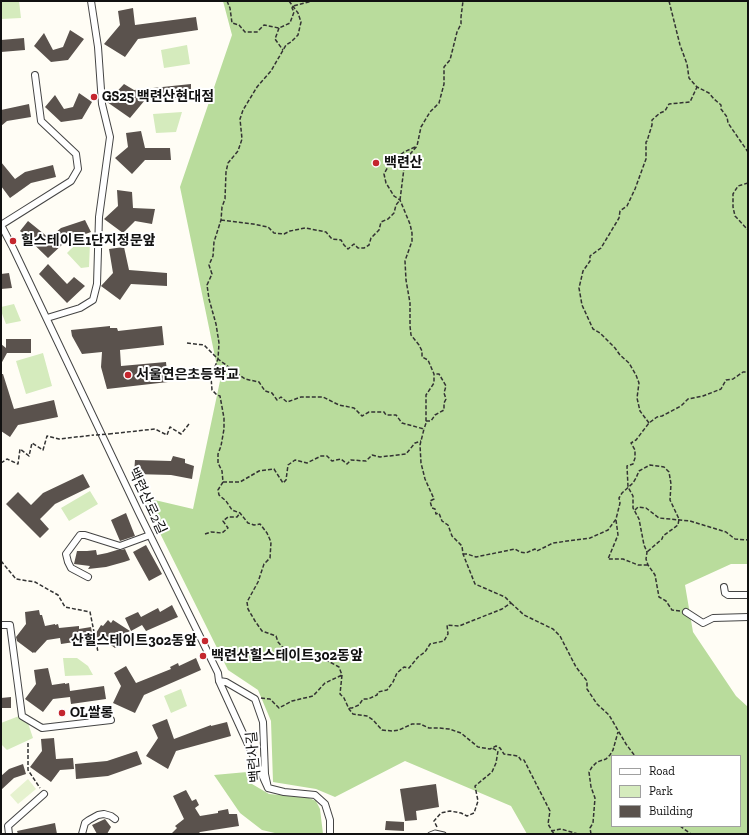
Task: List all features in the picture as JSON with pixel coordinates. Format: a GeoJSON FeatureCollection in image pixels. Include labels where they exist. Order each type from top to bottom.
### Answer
{"type":"FeatureCollection","features":[{"type":"Feature","properties":{"kind":"street"},"geometry":{"type":"LineString","coordinates":[[46,318],[80,308],[93,300],[97,284],[100,217],[110,137],[102,104],[98,47],[91,1]]}},
{"type":"Feature","properties":{"kind":"street"},"geometry":{"type":"LineString","coordinates":[[1,225],[70,181],[78,169],[76,154],[41,121],[35,75]]}},
{"type":"Feature","properties":{"kind":"street","name":"백련산로2길"},"geometry":{"type":"LineString","coordinates":[[1,225],[14,248],[150,535],[218,673],[219,681],[268,788]]}},
{"type":"Feature","properties":{"kind":"street"},"geometry":{"type":"LineString","coordinates":[[88,577],[72,568],[68,562],[66,554],[80,535],[85,535],[120,546],[150,535]]}},
{"type":"Feature","properties":{"kind":"street"},"geometry":{"type":"LineString","coordinates":[[724,587],[725,593],[728,596],[748,595]]}},
{"type":"Feature","properties":{"kind":"street"},"geometry":{"type":"LineString","coordinates":[[686,612],[703,623],[713,618],[748,616]]}},
{"type":"Feature","properties":{"kind":"street"},"geometry":{"type":"LineString","coordinates":[[1,625],[10,625],[22,716],[42,728],[111,720]]}},
{"type":"Feature","properties":{"kind":"street"},"geometry":{"type":"LineString","coordinates":[[219,681],[226,682],[254,698]]}},
{"type":"Feature","properties":{"kind":"street","name":"백련사길"},"geometry":{"type":"LineString","coordinates":[[254,698],[263,722],[265,774],[268,788],[284,792],[315,795],[325,804],[330,820],[330,834]]}},
{"type":"Feature","properties":{"kind":"street"},"geometry":{"type":"LineString","coordinates":[[9,834],[8,826],[42,792]]}},
{"type":"Feature","properties":{"kind":"street"},"geometry":{"type":"LineString","coordinates":[[82,834],[85,823],[98,815],[104,814],[115,819]]}},
{"type":"Feature","properties":{"kind":"lane"},"geometry":{"type":"LineString","coordinates":[[430,834],[435,832],[444,834]]}},
{"type":"Feature","properties":{"kind":"path"},"geometry":{"type":"LineString","coordinates":[[226,1],[230,8],[232,23],[239,25],[245,32],[256,32],[264,25],[279,28],[290,23],[294,12],[292,8],[293,6]]}},
{"type":"Feature","properties":{"kind":"path"},"geometry":{"type":"LineString","coordinates":[[289,1],[298,13],[301,22],[298,35],[286,45],[271,70],[257,87],[243,110],[240,119],[242,139],[238,151],[228,163],[227,167],[225,200],[214,242],[213,256],[209,266],[212,274],[207,285],[219,343],[218,359],[211,377],[212,390],[220,396],[224,418],[224,429],[218,454],[218,463],[222,471],[223,482],[218,490],[219,495],[226,501],[232,510],[240,513],[248,523],[254,525],[260,524],[267,533],[271,542],[270,558],[264,564],[258,582],[247,602],[248,609],[262,631],[276,636],[278,642],[295,657],[326,660],[338,667],[342,675],[340,694],[344,698],[348,708],[353,714],[367,716],[382,730],[392,731],[406,728],[412,724],[420,724],[429,728],[449,729],[461,733],[478,747],[490,749],[496,746],[500,748],[504,754],[518,756],[521,760],[524,760],[550,811],[548,824],[554,834]]}},
{"type":"Feature","properties":{"kind":"path"},"geometry":{"type":"LineString","coordinates":[[293,6],[312,1]]}},
{"type":"Feature","properties":{"kind":"path"},"geometry":{"type":"LineString","coordinates":[[464,1],[461,24],[457,32],[450,60],[444,67],[444,84],[439,103],[430,112],[421,127],[417,146],[405,160],[400,200],[412,233],[412,242],[405,261],[406,280],[410,303],[411,335],[419,345],[422,351],[422,357],[428,360],[434,374],[434,383],[426,395],[426,421],[420,446],[421,463],[425,479],[434,499],[430,501],[432,508],[435,509],[436,514],[439,513],[442,521],[448,525],[452,536],[462,546],[463,554],[475,584],[505,597],[524,615],[552,629],[560,636],[576,667],[588,681],[587,689],[597,704],[609,716],[634,755]]}},
{"type":"Feature","properties":{"kind":"path"},"geometry":{"type":"LineString","coordinates":[[669,1],[680,45],[687,64],[689,78],[697,88],[709,93],[721,105],[727,117],[728,123],[748,152]]}},
{"type":"Feature","properties":{"kind":"path"},"geometry":{"type":"LineString","coordinates":[[279,28],[275,39],[283,50]]}},
{"type":"Feature","properties":{"kind":"path"},"geometry":{"type":"LineString","coordinates":[[649,422],[640,411],[637,398],[639,383],[636,376],[629,363],[600,333],[593,329],[582,305],[579,288],[584,271],[590,261],[590,256],[600,248],[619,218],[620,211],[627,206],[635,189],[646,159],[646,142],[652,125],[652,120],[660,113],[665,111],[669,104],[690,102],[697,88]]}},
{"type":"Feature","properties":{"kind":"path"},"geometry":{"type":"LineString","coordinates":[[400,200],[394,196],[386,183],[384,174],[390,164],[404,152],[417,146]]}},
{"type":"Feature","properties":{"kind":"path"},"geometry":{"type":"LineString","coordinates":[[748,183],[738,186],[733,194],[735,216],[745,227],[748,228]]}},
{"type":"Feature","properties":{"kind":"path"},"geometry":{"type":"LineString","coordinates":[[221,220],[268,227],[274,233],[284,234],[290,231],[305,228],[326,232],[332,239],[341,240],[348,249],[354,244],[358,248],[364,248],[370,245],[371,238],[379,230],[381,222],[388,219],[394,213],[396,205],[400,200]]}},
{"type":"Feature","properties":{"kind":"path"},"geometry":{"type":"LineString","coordinates":[[187,343],[204,345],[218,359],[246,379],[259,382],[265,391],[272,393],[278,400],[281,397],[287,402],[301,397],[323,397],[339,405],[354,408],[362,416],[369,412],[384,412],[386,415],[396,415],[402,424],[424,429]]}},
{"type":"Feature","properties":{"kind":"path"},"geometry":{"type":"LineString","coordinates":[[686,612],[672,610],[666,601],[659,597],[655,575],[646,559],[647,552],[644,545],[639,519],[635,510],[633,496],[628,487],[627,466],[633,464],[636,458],[635,450],[631,443],[636,440],[649,422],[657,417],[681,406],[688,399],[704,396],[721,389],[726,380],[733,379],[743,372],[748,372]]}},
{"type":"Feature","properties":{"kind":"path"},"geometry":{"type":"LineString","coordinates":[[426,421],[431,421],[435,415],[444,410],[444,403],[446,399],[444,393],[446,386],[439,374],[434,374]]}},
{"type":"Feature","properties":{"kind":"path"},"geometry":{"type":"LineString","coordinates":[[1,463],[7,459],[18,464],[20,449],[29,456],[32,443],[43,450],[48,436],[59,439],[155,428],[167,435],[170,427],[181,434],[189,424]]}},
{"type":"Feature","properties":{"kind":"path"},"geometry":{"type":"LineString","coordinates":[[223,482],[240,482],[259,471],[274,469],[283,483],[286,480],[288,465],[295,460],[307,463],[321,456],[327,456],[332,461],[341,459],[347,464],[351,460],[366,461],[372,455],[380,457],[406,454],[415,443],[421,441]]}},
{"type":"Feature","properties":{"kind":"path"},"geometry":{"type":"LineString","coordinates":[[647,552],[662,539],[663,536],[678,525],[679,519],[670,500],[671,478],[669,472],[664,467],[650,465],[639,471],[636,478],[619,498],[620,503],[616,519],[618,535],[608,558],[623,559],[638,565],[648,565]]}},
{"type":"Feature","properties":{"kind":"path"},"geometry":{"type":"LineString","coordinates":[[635,510],[638,507],[646,508],[659,518],[690,521],[726,532],[735,539],[748,540]]}},
{"type":"Feature","properties":{"kind":"path"},"geometry":{"type":"LineString","coordinates":[[205,534],[211,532],[222,533],[228,528],[223,521],[228,517],[237,517],[240,513]]}},
{"type":"Feature","properties":{"kind":"path"},"geometry":{"type":"LineString","coordinates":[[463,554],[476,557],[514,549],[526,553],[535,549],[537,551],[553,543],[590,538],[608,530],[616,519]]}},
{"type":"Feature","properties":{"kind":"path"},"geometry":{"type":"LineString","coordinates":[[1,560],[16,579],[35,582],[58,595],[65,607],[90,612],[98,652]]}},
{"type":"Feature","properties":{"kind":"path"},"geometry":{"type":"LineString","coordinates":[[348,708],[359,705],[363,699],[368,699],[377,695],[378,692],[387,690],[397,673],[404,667],[409,668],[418,657],[425,652],[430,644],[444,641],[448,634],[447,625],[459,626],[502,609],[511,603]]}},
{"type":"Feature","properties":{"kind":"path"},"geometry":{"type":"LineString","coordinates":[[254,698],[257,696],[270,699],[279,708],[292,701],[313,696],[325,683],[342,675]]}},
{"type":"Feature","properties":{"kind":"path"},"geometry":{"type":"LineString","coordinates":[[591,834],[590,828],[593,823],[595,798],[591,787],[589,772],[592,767],[610,755],[613,750],[618,731]]}},
{"type":"Feature","properties":{"kind":"path"},"geometry":{"type":"LineString","coordinates":[[28,743],[28,770],[42,792]]}},
{"type":"Feature","properties":{"kind":"path"},"geometry":{"type":"LineString","coordinates":[[438,828],[434,822],[441,813],[450,811],[467,816],[474,813],[478,801],[475,786],[492,772],[496,763],[498,751],[491,748]]}},
{"type":"Feature","properties":{"kind":"path"},"geometry":{"type":"LineString","coordinates":[[681,827],[691,834]]}},
{"type":"Feature","properties":{"kind":"path"},"geometry":{"type":"LineString","coordinates":[[551,831],[561,829],[578,834]]}},
{"type":"Feature","properties":{"kind":"green space"},"geometry":{"type":"Polygon","coordinates":[[[1,1],[19,1],[21,18],[1,19],[1,1]]]}},
{"type":"Feature","properties":{"kind":"green space"},"geometry":{"type":"Polygon","coordinates":[[[223,1],[748,1],[748,564],[731,564],[685,585],[693,632],[736,696],[748,707],[748,834],[527,834],[511,806],[405,761],[335,797],[316,789],[273,782],[271,721],[258,690],[228,670],[142,497],[193,509],[220,381],[180,187],[232,35],[223,1]]]}},
{"type":"Feature","properties":{"kind":"green space"},"geometry":{"type":"Polygon","coordinates":[[[187,45],[190,64],[164,68],[161,50],[187,45]]]}},
{"type":"Feature","properties":{"kind":"green space"},"geometry":{"type":"Polygon","coordinates":[[[182,112],[176,132],[156,133],[153,114],[182,112]]]}},
{"type":"Feature","properties":{"kind":"green space"},"geometry":{"type":"Polygon","coordinates":[[[90,243],[89,267],[81,268],[67,253],[75,245],[90,243]]]}},
{"type":"Feature","properties":{"kind":"green space"},"geometry":{"type":"Polygon","coordinates":[[[14,304],[21,321],[6,324],[1,307],[14,304]]]}},
{"type":"Feature","properties":{"kind":"green space"},"geometry":{"type":"Polygon","coordinates":[[[43,353],[52,386],[26,394],[16,361],[43,353]]]}},
{"type":"Feature","properties":{"kind":"green space"},"geometry":{"type":"Polygon","coordinates":[[[90,491],[98,504],[69,521],[61,508],[90,491]]]}},
{"type":"Feature","properties":{"kind":"green space"},"geometry":{"type":"Polygon","coordinates":[[[63,658],[77,658],[88,666],[93,675],[65,676],[63,658]]]}},
{"type":"Feature","properties":{"kind":"green space"},"geometry":{"type":"Polygon","coordinates":[[[181,689],[187,706],[171,713],[164,696],[181,689]]]}},
{"type":"Feature","properties":{"kind":"green space"},"geometry":{"type":"Polygon","coordinates":[[[19,716],[28,723],[33,738],[7,750],[1,744],[1,723],[19,716]]]}},
{"type":"Feature","properties":{"kind":"green space"},"geometry":{"type":"Polygon","coordinates":[[[247,772],[249,780],[252,784],[269,794],[309,798],[316,801],[320,809],[323,834],[279,834],[262,830],[240,813],[214,775],[247,772]]]}},
{"type":"Feature","properties":{"kind":"green space"},"geometry":{"type":"Polygon","coordinates":[[[28,779],[36,789],[18,804],[10,795],[28,779]]]}},
{"type":"Feature","properties":{"kind":"building"},"geometry":{"type":"Polygon","coordinates":[[[133,8],[135,25],[196,17],[198,30],[138,39],[125,57],[104,44],[120,25],[118,11],[133,8]]]}},
{"type":"Feature","properties":{"kind":"building"},"geometry":{"type":"Polygon","coordinates":[[[70,30],[84,39],[68,60],[51,62],[34,46],[44,33],[53,50],[63,47],[70,30]]]}},
{"type":"Feature","properties":{"kind":"building"},"geometry":{"type":"Polygon","coordinates":[[[24,38],[25,50],[1,52],[1,40],[24,38]]]}},
{"type":"Feature","properties":{"kind":"building"},"geometry":{"type":"Polygon","coordinates":[[[124,84],[134,90],[191,84],[191,97],[145,100],[130,118],[107,102],[124,84]]]}},
{"type":"Feature","properties":{"kind":"building"},"geometry":{"type":"Polygon","coordinates":[[[79,93],[92,102],[82,119],[61,122],[45,107],[55,95],[64,109],[73,107],[79,93]]]}},
{"type":"Feature","properties":{"kind":"building"},"geometry":{"type":"Polygon","coordinates":[[[29,104],[31,117],[7,121],[1,126],[1,110],[29,104]]]}},
{"type":"Feature","properties":{"kind":"building"},"geometry":{"type":"Polygon","coordinates":[[[141,131],[145,148],[170,148],[171,160],[145,160],[132,174],[115,158],[128,147],[126,133],[141,131]]]}},
{"type":"Feature","properties":{"kind":"building"},"geometry":{"type":"Polygon","coordinates":[[[1,162],[15,179],[25,172],[53,165],[56,177],[31,183],[10,198],[1,186],[1,162]]]}},
{"type":"Feature","properties":{"kind":"building"},"geometry":{"type":"Polygon","coordinates":[[[117,190],[132,192],[133,208],[155,209],[152,224],[135,221],[123,233],[104,219],[118,206],[117,190]]]}},
{"type":"Feature","properties":{"kind":"building"},"geometry":{"type":"Polygon","coordinates":[[[85,220],[91,232],[66,241],[48,258],[20,231],[28,221],[49,238],[61,228],[85,220]]]}},
{"type":"Feature","properties":{"kind":"building"},"geometry":{"type":"Polygon","coordinates":[[[124,247],[129,270],[167,273],[167,286],[131,284],[120,300],[101,286],[113,273],[109,249],[124,247]]]}},
{"type":"Feature","properties":{"kind":"building"},"geometry":{"type":"Polygon","coordinates":[[[48,264],[67,284],[74,277],[85,286],[67,303],[39,274],[48,264]]]}},
{"type":"Feature","properties":{"kind":"building"},"geometry":{"type":"Polygon","coordinates":[[[9,273],[12,288],[1,289],[1,274],[9,273]]]}},
{"type":"Feature","properties":{"kind":"building"},"geometry":{"type":"Polygon","coordinates":[[[110,326],[110,328],[117,328],[118,331],[162,326],[164,345],[120,350],[121,366],[166,362],[168,382],[107,389],[101,367],[102,352],[82,354],[72,336],[71,330],[110,326]]]}},
{"type":"Feature","properties":{"kind":"building"},"geometry":{"type":"Polygon","coordinates":[[[6,339],[31,339],[31,353],[7,353],[1,364],[1,344],[6,348],[6,339]]]}},
{"type":"Feature","properties":{"kind":"building"},"geometry":{"type":"Polygon","coordinates":[[[1,374],[3,374],[14,409],[54,400],[58,417],[18,425],[10,437],[1,431],[1,374]]]}},
{"type":"Feature","properties":{"kind":"building"},"geometry":{"type":"Polygon","coordinates":[[[173,456],[185,459],[185,463],[194,466],[192,479],[171,475],[134,474],[135,460],[171,461],[173,456]]]}},
{"type":"Feature","properties":{"kind":"building"},"geometry":{"type":"Polygon","coordinates":[[[83,474],[90,487],[55,504],[40,519],[49,529],[40,538],[6,504],[18,492],[31,505],[43,493],[83,474]]]}},
{"type":"Feature","properties":{"kind":"building"},"geometry":{"type":"Polygon","coordinates":[[[126,513],[135,536],[120,541],[111,520],[126,513]]]}},
{"type":"Feature","properties":{"kind":"building"},"geometry":{"type":"Polygon","coordinates":[[[146,545],[162,574],[149,581],[133,552],[146,545]]]}},
{"type":"Feature","properties":{"kind":"building"},"geometry":{"type":"Polygon","coordinates":[[[125,549],[130,560],[124,562],[106,567],[88,569],[90,566],[74,564],[77,551],[96,550],[97,555],[125,549]]]}},
{"type":"Feature","properties":{"kind":"building"},"geometry":{"type":"Polygon","coordinates":[[[172,605],[178,617],[146,631],[142,625],[131,631],[125,618],[138,612],[141,617],[158,608],[160,612],[172,605]]]}},
{"type":"Feature","properties":{"kind":"building"},"geometry":{"type":"Polygon","coordinates":[[[39,610],[45,626],[58,624],[59,628],[79,626],[79,629],[91,627],[93,638],[101,625],[103,626],[108,620],[111,623],[113,620],[130,631],[120,636],[123,639],[115,648],[101,638],[61,644],[60,638],[47,640],[35,653],[33,653],[17,641],[16,637],[26,624],[25,612],[39,610]]]}},
{"type":"Feature","properties":{"kind":"building"},"geometry":{"type":"Polygon","coordinates":[[[196,658],[201,670],[144,695],[135,713],[113,703],[121,686],[114,673],[126,666],[136,683],[171,669],[170,667],[178,663],[179,666],[196,658]]]}},
{"type":"Feature","properties":{"kind":"building"},"geometry":{"type":"Polygon","coordinates":[[[48,668],[52,685],[69,683],[70,691],[104,686],[106,699],[71,704],[70,697],[53,699],[43,712],[25,699],[36,684],[34,670],[48,668]]]}},
{"type":"Feature","properties":{"kind":"building"},"geometry":{"type":"Polygon","coordinates":[[[11,697],[11,708],[1,708],[1,698],[11,697]]]}},
{"type":"Feature","properties":{"kind":"building"},"geometry":{"type":"Polygon","coordinates":[[[167,719],[174,739],[211,725],[227,722],[231,736],[176,751],[168,769],[146,756],[158,738],[152,725],[167,719]]]}},
{"type":"Feature","properties":{"kind":"building"},"geometry":{"type":"Polygon","coordinates":[[[54,738],[56,759],[73,758],[74,769],[60,770],[51,782],[30,767],[42,751],[41,739],[54,738]]]}},
{"type":"Feature","properties":{"kind":"building"},"geometry":{"type":"Polygon","coordinates":[[[137,751],[142,764],[108,776],[76,779],[75,764],[107,761],[137,751]]]}},
{"type":"Feature","properties":{"kind":"building"},"geometry":{"type":"Polygon","coordinates":[[[23,764],[26,774],[14,778],[1,790],[1,776],[9,769],[23,764]]]}},
{"type":"Feature","properties":{"kind":"building"},"geometry":{"type":"Polygon","coordinates":[[[436,784],[439,807],[416,811],[417,820],[405,821],[400,789],[436,784]]]}},
{"type":"Feature","properties":{"kind":"building"},"geometry":{"type":"Polygon","coordinates":[[[186,790],[192,801],[196,799],[199,805],[195,808],[200,816],[218,813],[218,811],[228,809],[229,814],[237,814],[239,826],[200,832],[198,834],[171,834],[177,828],[175,826],[184,819],[173,796],[186,790]]]}},
{"type":"Feature","properties":{"kind":"building"},"geometry":{"type":"Polygon","coordinates":[[[105,819],[111,827],[107,834],[97,834],[92,825],[105,819]]]}},
{"type":"Feature","properties":{"kind":"building"},"geometry":{"type":"Polygon","coordinates":[[[386,821],[404,822],[404,831],[385,830],[386,821]]]}},
{"type":"Feature","properties":{"kind":"building"},"geometry":{"type":"Polygon","coordinates":[[[55,823],[57,834],[18,834],[17,831],[55,823]]]}},
{"type":"Feature","properties":{"kind":"place","name":"GS25 백련산현대점"},"geometry":{"type":"Point","coordinates":[94,97]}},
{"type":"Feature","properties":{"kind":"place","name":"백련산"},"geometry":{"type":"Point","coordinates":[376,163]}},
{"type":"Feature","properties":{"kind":"place","name":"힐스테이트1단지정문앞"},"geometry":{"type":"Point","coordinates":[13,241]}},
{"type":"Feature","properties":{"kind":"place","name":"서울연은초등학교"},"geometry":{"type":"Point","coordinates":[128,375]}},
{"type":"Feature","properties":{"kind":"place","name":"산힐스테이트302동앞"},"geometry":{"type":"Point","coordinates":[205,641]}},
{"type":"Feature","properties":{"kind":"place","name":"백련산힐스테이트302동앞"},"geometry":{"type":"Point","coordinates":[203,656]}},
{"type":"Feature","properties":{"kind":"place","name":"OL쌀롱"},"geometry":{"type":"Point","coordinates":[62,713]}}]}
